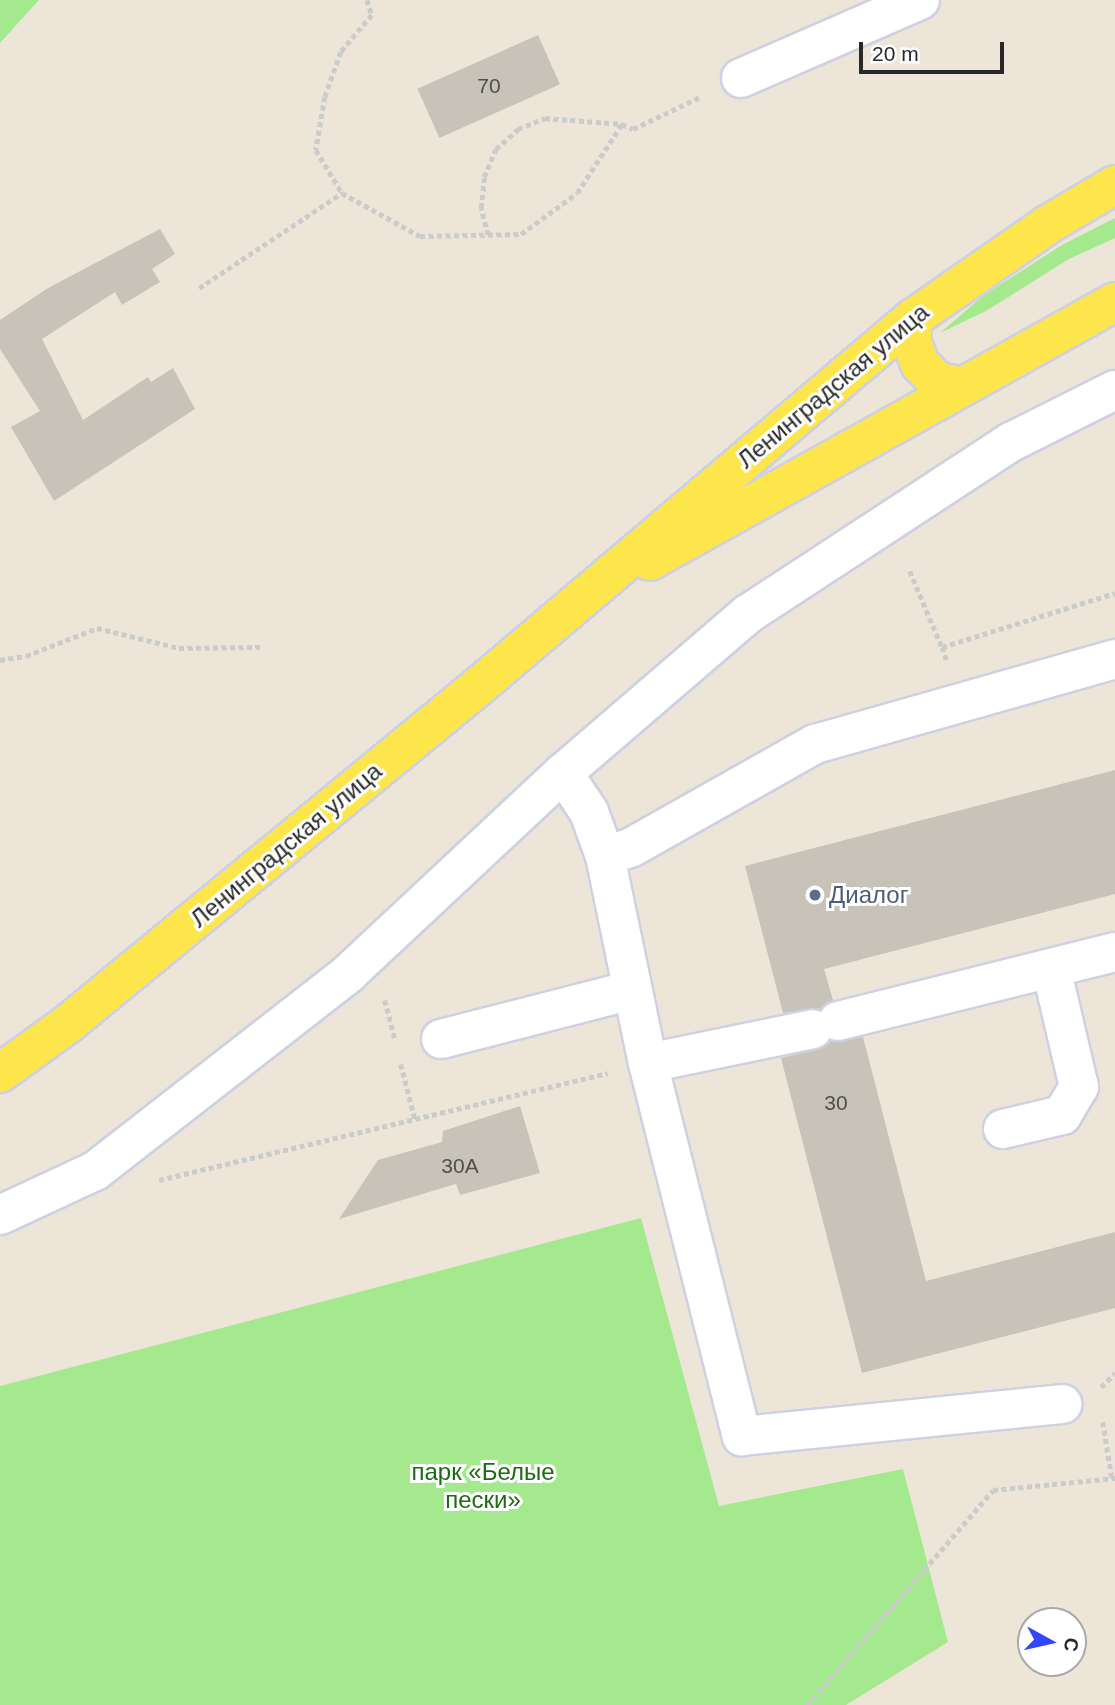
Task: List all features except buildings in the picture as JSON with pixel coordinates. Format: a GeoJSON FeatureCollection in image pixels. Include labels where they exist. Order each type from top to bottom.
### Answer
{"type":"FeatureCollection","features":[{"type":"Feature","properties":{"kind":"main road","name":"Ленинградская улица"},"geometry":{"type":"LineString","coordinates":[[0,1073],[140,965],[912,319],[1000,255],[1115,185]]}},
{"type":"Feature","properties":{"kind":"main road","name":"Ленинградская улица"},"geometry":{"type":"LineString","coordinates":[[566,609],[959,386],[1115,302]]}},
{"type":"Feature","properties":{"kind":"main road"},"geometry":{"type":"LineString","coordinates":[[912,319],[912,343],[920,364],[938,382],[959,386]]}},
{"type":"Feature","properties":{"kind":"street"},"geometry":{"type":"LineString","coordinates":[[741,78],[920,0]]}},
{"type":"Feature","properties":{"kind":"street"},"geometry":{"type":"LineString","coordinates":[[0,1215],[95,1171],[338,981],[564,772],[748,614],[1011,442],[1115,390]]}},
{"type":"Feature","properties":{"kind":"street"},"geometry":{"type":"LineString","coordinates":[[605,856],[632,846],[815,744],[1115,659]]}},
{"type":"Feature","properties":{"kind":"street"},"geometry":{"type":"LineString","coordinates":[[564,772],[589,812],[605,856],[648,1063],[742,1436],[1062,1404]]}},
{"type":"Feature","properties":{"kind":"street"},"geometry":{"type":"LineString","coordinates":[[648,1063],[825,1025],[1115,952]]}},
{"type":"Feature","properties":{"kind":"street"},"geometry":{"type":"LineString","coordinates":[[1003,1129],[1062,1115],[1079,1087],[1051,968]]}},
{"type":"Feature","properties":{"kind":"street"},"geometry":{"type":"LineString","coordinates":[[441,1039],[632,990]]}},
{"type":"Feature","properties":{"kind":"path"},"geometry":{"type":"LineString","coordinates":[[367,0],[372,15],[341,52],[325,97],[316,150],[342,193],[420,236],[521,234],[577,193],[622,124]]}},
{"type":"Feature","properties":{"kind":"path"},"geometry":{"type":"LineString","coordinates":[[488,235],[481,208],[484,177],[496,149],[518,129],[545,118],[622,124],[634,129],[741,78]]}},
{"type":"Feature","properties":{"kind":"path"},"geometry":{"type":"LineString","coordinates":[[199,288],[342,193]]}},
{"type":"Feature","properties":{"kind":"path"},"geometry":{"type":"LineString","coordinates":[[910,572],[947,664]]}},
{"type":"Feature","properties":{"kind":"path"},"geometry":{"type":"LineString","coordinates":[[942,647],[1115,593]]}},
{"type":"Feature","properties":{"kind":"path"},"geometry":{"type":"LineString","coordinates":[[0,660],[26,656],[97,628],[179,648],[260,647]]}},
{"type":"Feature","properties":{"kind":"path"},"geometry":{"type":"LineString","coordinates":[[155,1181],[648,1063]]}},
{"type":"Feature","properties":{"kind":"path"},"geometry":{"type":"LineString","coordinates":[[807,1705],[993,1490],[1115,1478]]}},
{"type":"Feature","properties":{"kind":"green space"},"geometry":{"type":"Polygon","coordinates":[[[0,0],[39,0],[0,43],[0,0]]]}},
{"type":"Feature","properties":{"kind":"green space"},"geometry":{"type":"Polygon","coordinates":[[[1115,218],[1115,238],[1069,259],[986,311],[940,333],[984,295],[1062,245],[1115,218]]]}},
{"type":"Feature","properties":{"kind":"green space","name":"парк «Белые пески»"},"geometry":{"type":"Polygon","coordinates":[[[641,1218],[719,1506],[903,1469],[948,1642],[846,1705],[0,1705],[0,1386],[641,1218]]]}},
{"type":"Feature","properties":{"kind":"place","name":"Диалог"},"geometry":{"type":"Point","coordinates":[815,895]}}]}
